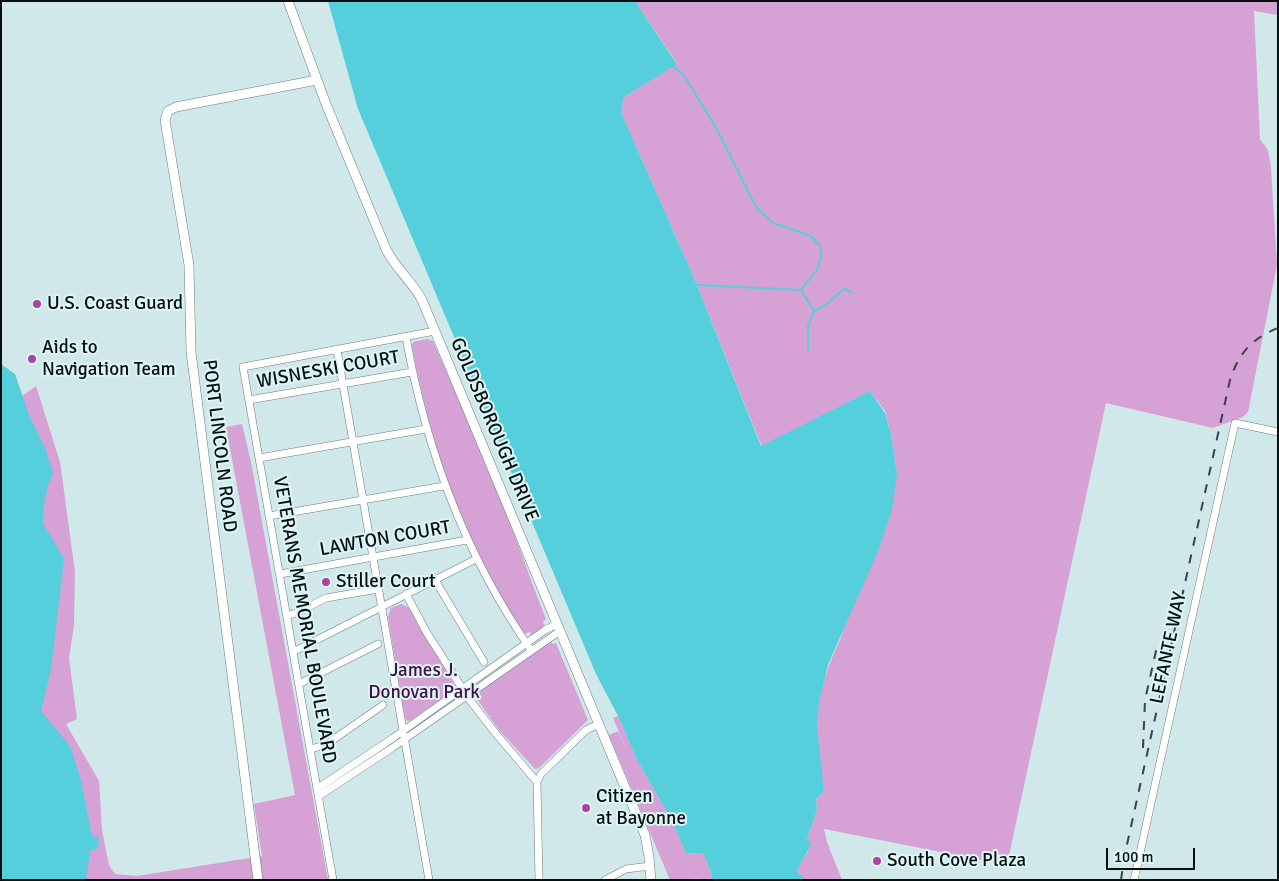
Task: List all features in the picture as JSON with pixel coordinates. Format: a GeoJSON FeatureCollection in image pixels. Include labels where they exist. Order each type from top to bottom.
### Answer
{"type":"FeatureCollection","features":[{"type":"Feature","properties":{"kind":"street","name":"GOLDSBOROUGH DRIVE"},"geometry":{"type":"LineString","coordinates":[[288,1],[317,80],[388,254],[417,290],[645,835],[651,880]]}},
{"type":"Feature","properties":{"kind":"street","name":"PORT LINCOLN ROAD"},"geometry":{"type":"LineString","coordinates":[[258,880],[191,352],[189,265],[165,115],[168,110],[176,106],[317,80]]}},
{"type":"Feature","properties":{"kind":"street"},"geometry":{"type":"LineString","coordinates":[[429,880],[337,350],[435,331]]}},
{"type":"Feature","properties":{"kind":"street"},"geometry":{"type":"LineString","coordinates":[[406,337],[412,372],[426,429],[444,486],[476,559],[497,598],[531,650]]}},
{"type":"Feature","properties":{"kind":"street","name":"VETERANS MEMORIAL BOULEVARD"},"geometry":{"type":"LineString","coordinates":[[333,880],[243,366],[337,350]]}},
{"type":"Feature","properties":{"kind":"street","name":"WISNESKI COURT"},"geometry":{"type":"LineString","coordinates":[[249,400],[412,372]]}},
{"type":"Feature","properties":{"kind":"street","name":"LEFANTE WAY"},"geometry":{"type":"LineString","coordinates":[[1134,880],[1235,422],[1278,432]]}},
{"type":"Feature","properties":{"kind":"street"},"geometry":{"type":"LineString","coordinates":[[259,458],[426,429]]}},
{"type":"Feature","properties":{"kind":"street"},"geometry":{"type":"LineString","coordinates":[[269,516],[444,486]]}},
{"type":"Feature","properties":{"kind":"street","name":"LAWTON COURT"},"geometry":{"type":"LineString","coordinates":[[280,574],[467,540]]}},
{"type":"Feature","properties":{"kind":"street"},"geometry":{"type":"LineString","coordinates":[[293,652],[476,559]]}},
{"type":"Feature","properties":{"kind":"street"},"geometry":{"type":"LineString","coordinates":[[435,580],[484,662]]}},
{"type":"Feature","properties":{"kind":"street"},"geometry":{"type":"LineString","coordinates":[[287,616],[326,598],[378,589]]}},
{"type":"Feature","properties":{"kind":"street"},"geometry":{"type":"LineString","coordinates":[[406,594],[427,633],[462,688],[497,735],[537,782]]}},
{"type":"Feature","properties":{"kind":"street"},"geometry":{"type":"LineString","coordinates":[[318,792],[325,785],[545,630],[558,628]]}},
{"type":"Feature","properties":{"kind":"street"},"geometry":{"type":"LineString","coordinates":[[318,792],[326,793],[531,650],[558,628]]}},
{"type":"Feature","properties":{"kind":"street"},"geometry":{"type":"LineString","coordinates":[[299,684],[378,644]]}},
{"type":"Feature","properties":{"kind":"street"},"geometry":{"type":"LineString","coordinates":[[311,749],[327,744],[382,705]]}},
{"type":"Feature","properties":{"kind":"street"},"geometry":{"type":"LineString","coordinates":[[539,880],[537,782],[541,774],[586,730],[599,724]]}},
{"type":"Feature","properties":{"kind":"street"},"geometry":{"type":"LineString","coordinates":[[606,880],[626,869],[650,866]]}},
{"type":"Feature","properties":{"kind":"green space"},"geometry":{"type":"Polygon","coordinates":[[[635,1],[1278,1],[1278,15],[1254,11],[1260,139],[1268,150],[1271,167],[1277,265],[1248,412],[1243,417],[1213,428],[1106,403],[1007,865],[824,829],[842,880],[805,880],[797,871],[808,852],[807,839],[817,810],[816,799],[824,792],[817,734],[817,715],[821,693],[827,671],[840,640],[897,474],[891,434],[885,411],[870,391],[762,447],[697,285],[621,112],[624,97],[677,63],[635,1]]]}},
{"type":"Feature","properties":{"kind":"green space"},"geometry":{"type":"Polygon","coordinates":[[[427,339],[433,341],[481,450],[546,619],[543,622],[545,626],[531,635],[530,632],[524,634],[484,570],[467,534],[453,497],[429,421],[412,346],[413,342],[427,339]]]}},
{"type":"Feature","properties":{"kind":"green space"},"geometry":{"type":"Polygon","coordinates":[[[15,374],[22,396],[36,386],[60,462],[75,572],[74,625],[69,658],[77,719],[66,724],[99,781],[102,830],[109,865],[115,874],[137,876],[262,856],[254,804],[295,795],[226,427],[242,424],[251,462],[328,880],[1,880],[1,783],[30,727],[15,374]]]}},
{"type":"Feature","properties":{"kind":"green space","name":"James J. Donovan Park"},"geometry":{"type":"Polygon","coordinates":[[[401,604],[408,607],[412,613],[455,686],[452,691],[408,721],[405,718],[388,617],[391,608],[401,604]]]}},
{"type":"Feature","properties":{"kind":"green space"},"geometry":{"type":"Polygon","coordinates":[[[550,641],[553,644],[556,643],[588,720],[539,768],[535,769],[499,730],[474,695],[550,641]]]}},
{"type":"Feature","properties":{"kind":"green space"},"geometry":{"type":"Polygon","coordinates":[[[618,716],[637,760],[672,821],[686,853],[704,854],[713,880],[699,880],[696,878],[693,880],[670,880],[609,735],[618,731],[627,751],[613,718],[618,716]]]}},
{"type":"Feature","properties":{"kind":"water"},"geometry":{"type":"Polygon","coordinates":[[[328,1],[635,1],[677,64],[624,97],[621,112],[697,285],[761,446],[870,391],[885,413],[891,434],[897,474],[892,510],[878,551],[828,665],[819,702],[817,726],[824,792],[816,799],[817,810],[807,839],[811,843],[797,871],[805,880],[713,880],[704,854],[686,853],[672,821],[637,760],[618,716],[596,674],[358,109],[328,1]]]}},
{"type":"Feature","properties":{"kind":"water"},"geometry":{"type":"Polygon","coordinates":[[[1,364],[15,374],[29,415],[45,448],[53,473],[48,485],[43,508],[43,523],[64,559],[51,669],[41,711],[70,746],[81,780],[92,836],[99,837],[98,848],[90,851],[86,880],[1,880],[1,364]]]}},
{"type":"Feature","properties":{"kind":"waterway"},"geometry":{"type":"LineString","coordinates":[[673,66],[685,77],[715,126],[756,207],[773,223],[811,236],[820,246],[821,258],[817,270],[801,290],[697,285]]}},
{"type":"Feature","properties":{"kind":"waterway"},"geometry":{"type":"LineString","coordinates":[[814,311],[823,307],[844,289],[852,292]]}},
{"type":"Feature","properties":{"kind":"waterway"},"geometry":{"type":"LineString","coordinates":[[801,290],[814,311],[808,326],[808,350]]}},
{"type":"Feature","properties":{"kind":"railway"},"geometry":{"type":"LineString","coordinates":[[1121,880],[1124,858],[1230,380],[1247,348],[1260,337],[1278,328]]}},
{"type":"Feature","properties":{"kind":"railway"},"geometry":{"type":"LineString","coordinates":[[1143,748],[1145,700],[1158,642]]}},
{"type":"Feature","properties":{"kind":"place","name":"U.S. Coast Guard"},"geometry":{"type":"Point","coordinates":[37,304]}},
{"type":"Feature","properties":{"kind":"place","name":"Aids to Navigation Team"},"geometry":{"type":"Point","coordinates":[32,359]}},
{"type":"Feature","properties":{"kind":"place","name":"Stiller Court"},"geometry":{"type":"Point","coordinates":[326,582]}},
{"type":"Feature","properties":{"kind":"place","name":"Citizen at Bayonne"},"geometry":{"type":"Point","coordinates":[586,808]}},
{"type":"Feature","properties":{"kind":"place","name":"South Cove Plaza"},"geometry":{"type":"Point","coordinates":[877,861]}}]}
